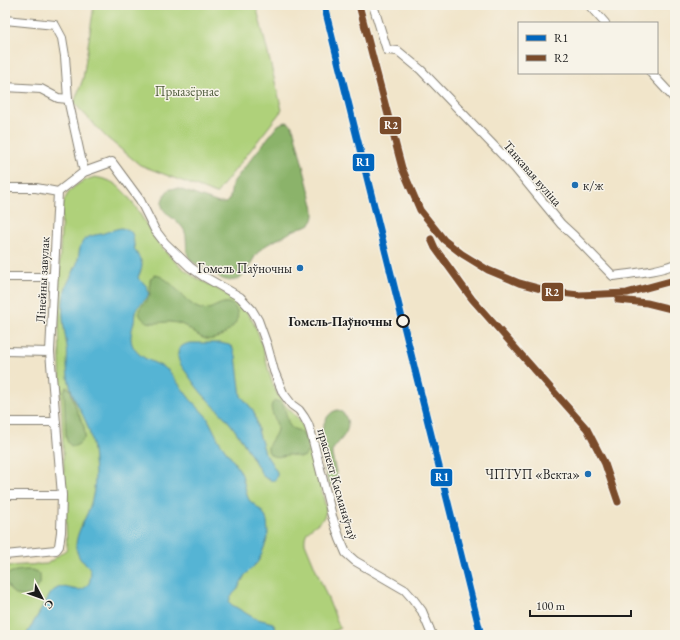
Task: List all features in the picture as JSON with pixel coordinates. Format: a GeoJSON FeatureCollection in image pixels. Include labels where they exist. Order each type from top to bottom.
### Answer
{"type":"FeatureCollection","features":[{"type":"Feature","properties":{"kind":"street","name":"Танкавая вуліца"},"geometry":{"type":"LineString","coordinates":[[373,5],[387,50],[398,51],[421,70],[515,168],[561,224],[613,276],[657,270],[675,264]]}},
{"type":"Feature","properties":{"kind":"street"},"geometry":{"type":"LineString","coordinates":[[588,5],[604,22]]}},
{"type":"Feature","properties":{"kind":"street"},"geometry":{"type":"LineString","coordinates":[[5,20],[55,26],[62,38],[65,56],[68,99],[84,172],[58,192],[36,188],[5,188]]}},
{"type":"Feature","properties":{"kind":"street"},"geometry":{"type":"LineString","coordinates":[[652,74],[675,99]]}},
{"type":"Feature","properties":{"kind":"street"},"geometry":{"type":"LineString","coordinates":[[5,87],[41,89],[58,98],[68,99]]}},
{"type":"Feature","properties":{"kind":"street","name":"праспект Касманаўтаў"},"geometry":{"type":"LineString","coordinates":[[84,172],[112,162],[140,200],[155,230],[165,243],[190,267],[240,297],[252,310],[258,320],[274,371],[283,393],[308,424],[332,516],[346,553],[355,561],[405,590],[422,610],[432,635]]}},
{"type":"Feature","properties":{"kind":"street","name":"Лінейны завулак"},"geometry":{"type":"LineString","coordinates":[[5,555],[56,550],[59,546],[62,496],[50,352],[58,192]]}},
{"type":"Feature","properties":{"kind":"street"},"geometry":{"type":"LineString","coordinates":[[5,277],[54,277]]}},
{"type":"Feature","properties":{"kind":"street"},"geometry":{"type":"LineString","coordinates":[[5,351],[50,352]]}},
{"type":"Feature","properties":{"kind":"street"},"geometry":{"type":"LineString","coordinates":[[5,422],[56,422]]}},
{"type":"Feature","properties":{"kind":"street"},"geometry":{"type":"LineString","coordinates":[[5,495],[62,496]]}},
{"type":"Feature","properties":{"kind":"green space","name":"Прыазёрнае"},"geometry":{"type":"Polygon","coordinates":[[[94,5],[256,5],[282,110],[216,194],[140,165],[106,137],[74,103],[83,79],[94,5]]]}},
{"type":"Feature","properties":{"kind":"green space"},"geometry":{"type":"Polygon","coordinates":[[[286,122],[291,125],[294,131],[313,205],[313,220],[309,225],[292,231],[262,248],[256,254],[246,271],[238,279],[233,281],[219,277],[213,271],[194,263],[190,259],[187,250],[185,231],[163,209],[163,199],[169,190],[175,188],[219,203],[228,202],[234,181],[278,125],[286,122]]]}},
{"type":"Feature","properties":{"kind":"green space"},"geometry":{"type":"Polygon","coordinates":[[[95,177],[112,182],[126,194],[152,235],[178,264],[193,276],[220,290],[233,299],[250,317],[259,336],[275,390],[285,405],[296,416],[309,442],[326,508],[325,514],[319,523],[307,532],[305,543],[340,628],[324,635],[5,635],[5,566],[47,564],[67,549],[58,293],[62,211],[65,198],[72,188],[88,179],[95,177]]]}},
{"type":"Feature","properties":{"kind":"green space"},"geometry":{"type":"Polygon","coordinates":[[[155,275],[167,281],[189,302],[201,309],[210,308],[224,303],[232,305],[238,314],[235,323],[229,331],[224,334],[214,339],[205,339],[181,324],[170,322],[147,322],[141,317],[139,311],[149,296],[150,281],[155,275]]]}},
{"type":"Feature","properties":{"kind":"green space"},"geometry":{"type":"Polygon","coordinates":[[[66,387],[70,389],[84,427],[85,437],[80,443],[74,446],[69,445],[66,437],[64,391],[66,387]]]}},
{"type":"Feature","properties":{"kind":"green space"},"geometry":{"type":"Polygon","coordinates":[[[275,401],[282,404],[284,407],[290,426],[301,432],[304,436],[307,445],[307,453],[303,457],[288,455],[275,457],[268,451],[269,445],[277,429],[271,407],[275,401]]]}},
{"type":"Feature","properties":{"kind":"green space"},"geometry":{"type":"Polygon","coordinates":[[[338,410],[345,415],[348,425],[346,433],[332,451],[338,480],[336,484],[332,485],[328,482],[320,450],[320,439],[325,420],[329,415],[338,410]]]}},
{"type":"Feature","properties":{"kind":"green space"},"geometry":{"type":"Polygon","coordinates":[[[22,570],[37,572],[40,576],[40,582],[33,592],[21,596],[10,590],[6,579],[9,573],[22,570]]]}},
{"type":"Feature","properties":{"kind":"water"},"geometry":{"type":"Polygon","coordinates":[[[121,228],[132,233],[135,250],[142,263],[142,269],[138,278],[146,286],[148,293],[148,296],[135,312],[131,334],[132,345],[140,355],[169,371],[190,399],[207,417],[219,441],[239,469],[249,500],[262,511],[267,521],[267,540],[260,558],[245,575],[237,590],[231,596],[229,602],[254,618],[273,623],[276,629],[275,635],[26,635],[51,593],[55,589],[64,587],[77,590],[81,589],[89,583],[90,579],[91,572],[77,553],[76,541],[93,497],[95,479],[94,456],[88,427],[73,396],[68,379],[63,304],[66,287],[76,265],[83,241],[90,236],[121,228]]]}},
{"type":"Feature","properties":{"kind":"water"},"geometry":{"type":"Polygon","coordinates":[[[191,343],[220,343],[232,347],[236,356],[241,396],[253,410],[265,453],[277,472],[275,480],[270,480],[263,476],[232,426],[201,393],[181,365],[178,358],[178,351],[183,345],[191,343]]]}},
{"type":"Feature","properties":{"kind":"transit line","name":"R1"},"geometry":{"type":"LineString","coordinates":[[324,5],[481,635]]}},
{"type":"Feature","properties":{"kind":"transit line","name":"R2"},"geometry":{"type":"LineString","coordinates":[[359,5],[402,168],[420,210],[444,240],[462,254],[488,270],[519,283],[552,292],[579,295],[627,293],[675,280]]}},
{"type":"Feature","properties":{"kind":"transit line","name":"R2"},"geometry":{"type":"LineString","coordinates":[[431,239],[435,248],[472,299],[587,429],[605,464],[618,502]]}},
{"type":"Feature","properties":{"kind":"transit line","name":"R2"},"geometry":{"type":"LineString","coordinates":[[618,300],[647,303],[675,310]]}},
{"type":"Feature","properties":{"kind":"place","name":"к/ж"},"geometry":{"type":"Point","coordinates":[575,185]}},
{"type":"Feature","properties":{"kind":"place","name":"Гомель Паўночны"},"geometry":{"type":"Point","coordinates":[300,268]}},
{"type":"Feature","properties":{"kind":"place","name":"Гомель-Паўночны"},"geometry":{"type":"Point","coordinates":[403,321]}},
{"type":"Feature","properties":{"kind":"place","name":"ЧПТУП «Векта»"},"geometry":{"type":"Point","coordinates":[588,474]}}]}
